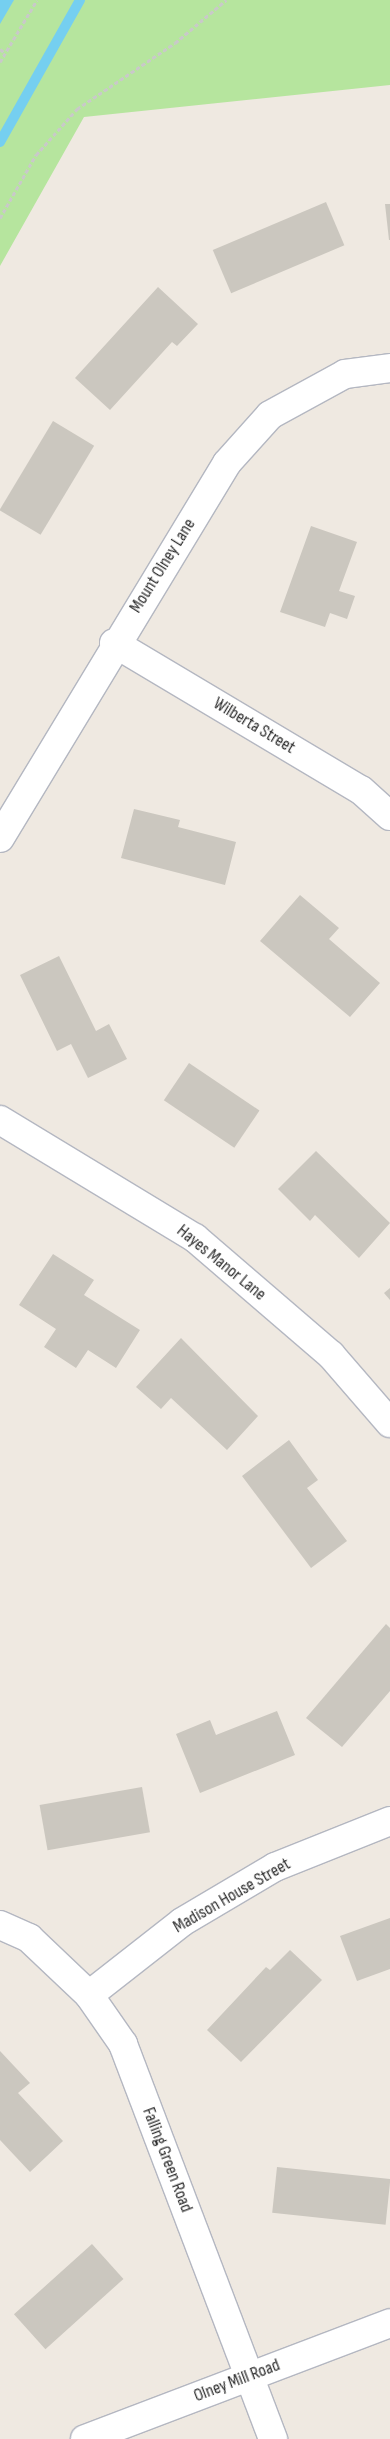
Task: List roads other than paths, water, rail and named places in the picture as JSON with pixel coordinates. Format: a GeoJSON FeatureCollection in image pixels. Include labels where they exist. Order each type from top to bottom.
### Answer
{"type":"FeatureCollection","features":[{"type":"Feature","properties":{"kind":"street","name":"Mount Olney Lane"},"geometry":{"type":"LineString","coordinates":[[0,838],[114,643],[227,463],[270,415],[345,374],[390,368]]}},
{"type":"Feature","properties":{"kind":"street","name":"Wilberta Street"},"geometry":{"type":"LineString","coordinates":[[114,643],[361,790],[390,816]]}},
{"type":"Feature","properties":{"kind":"street","name":"Hayes Manor Lane"},"geometry":{"type":"LineString","coordinates":[[0,1120],[195,1238],[332,1356],[390,1423]]}},
{"type":"Feature","properties":{"kind":"street","name":"Madison House Street"},"geometry":{"type":"LineString","coordinates":[[89,1995],[182,1922],[275,1867],[390,1821]]}},
{"type":"Feature","properties":{"kind":"street","name":"Falling Green Road"},"geometry":{"type":"LineString","coordinates":[[0,1924],[29,1938],[89,1995],[123,2044],[273,2439]]}},
{"type":"Feature","properties":{"kind":"street","name":"Olney Mill Road"},"geometry":{"type":"LineString","coordinates":[[85,2439],[390,2323]]}},
{"type":"Feature","properties":{"kind":"water"},"geometry":{"type":"Polygon","coordinates":[[[0,0],[14,0],[0,24],[0,0]]]}},
{"type":"Feature","properties":{"kind":"waterway"},"geometry":{"type":"LineString","coordinates":[[0,142],[80,0]]}}]}
